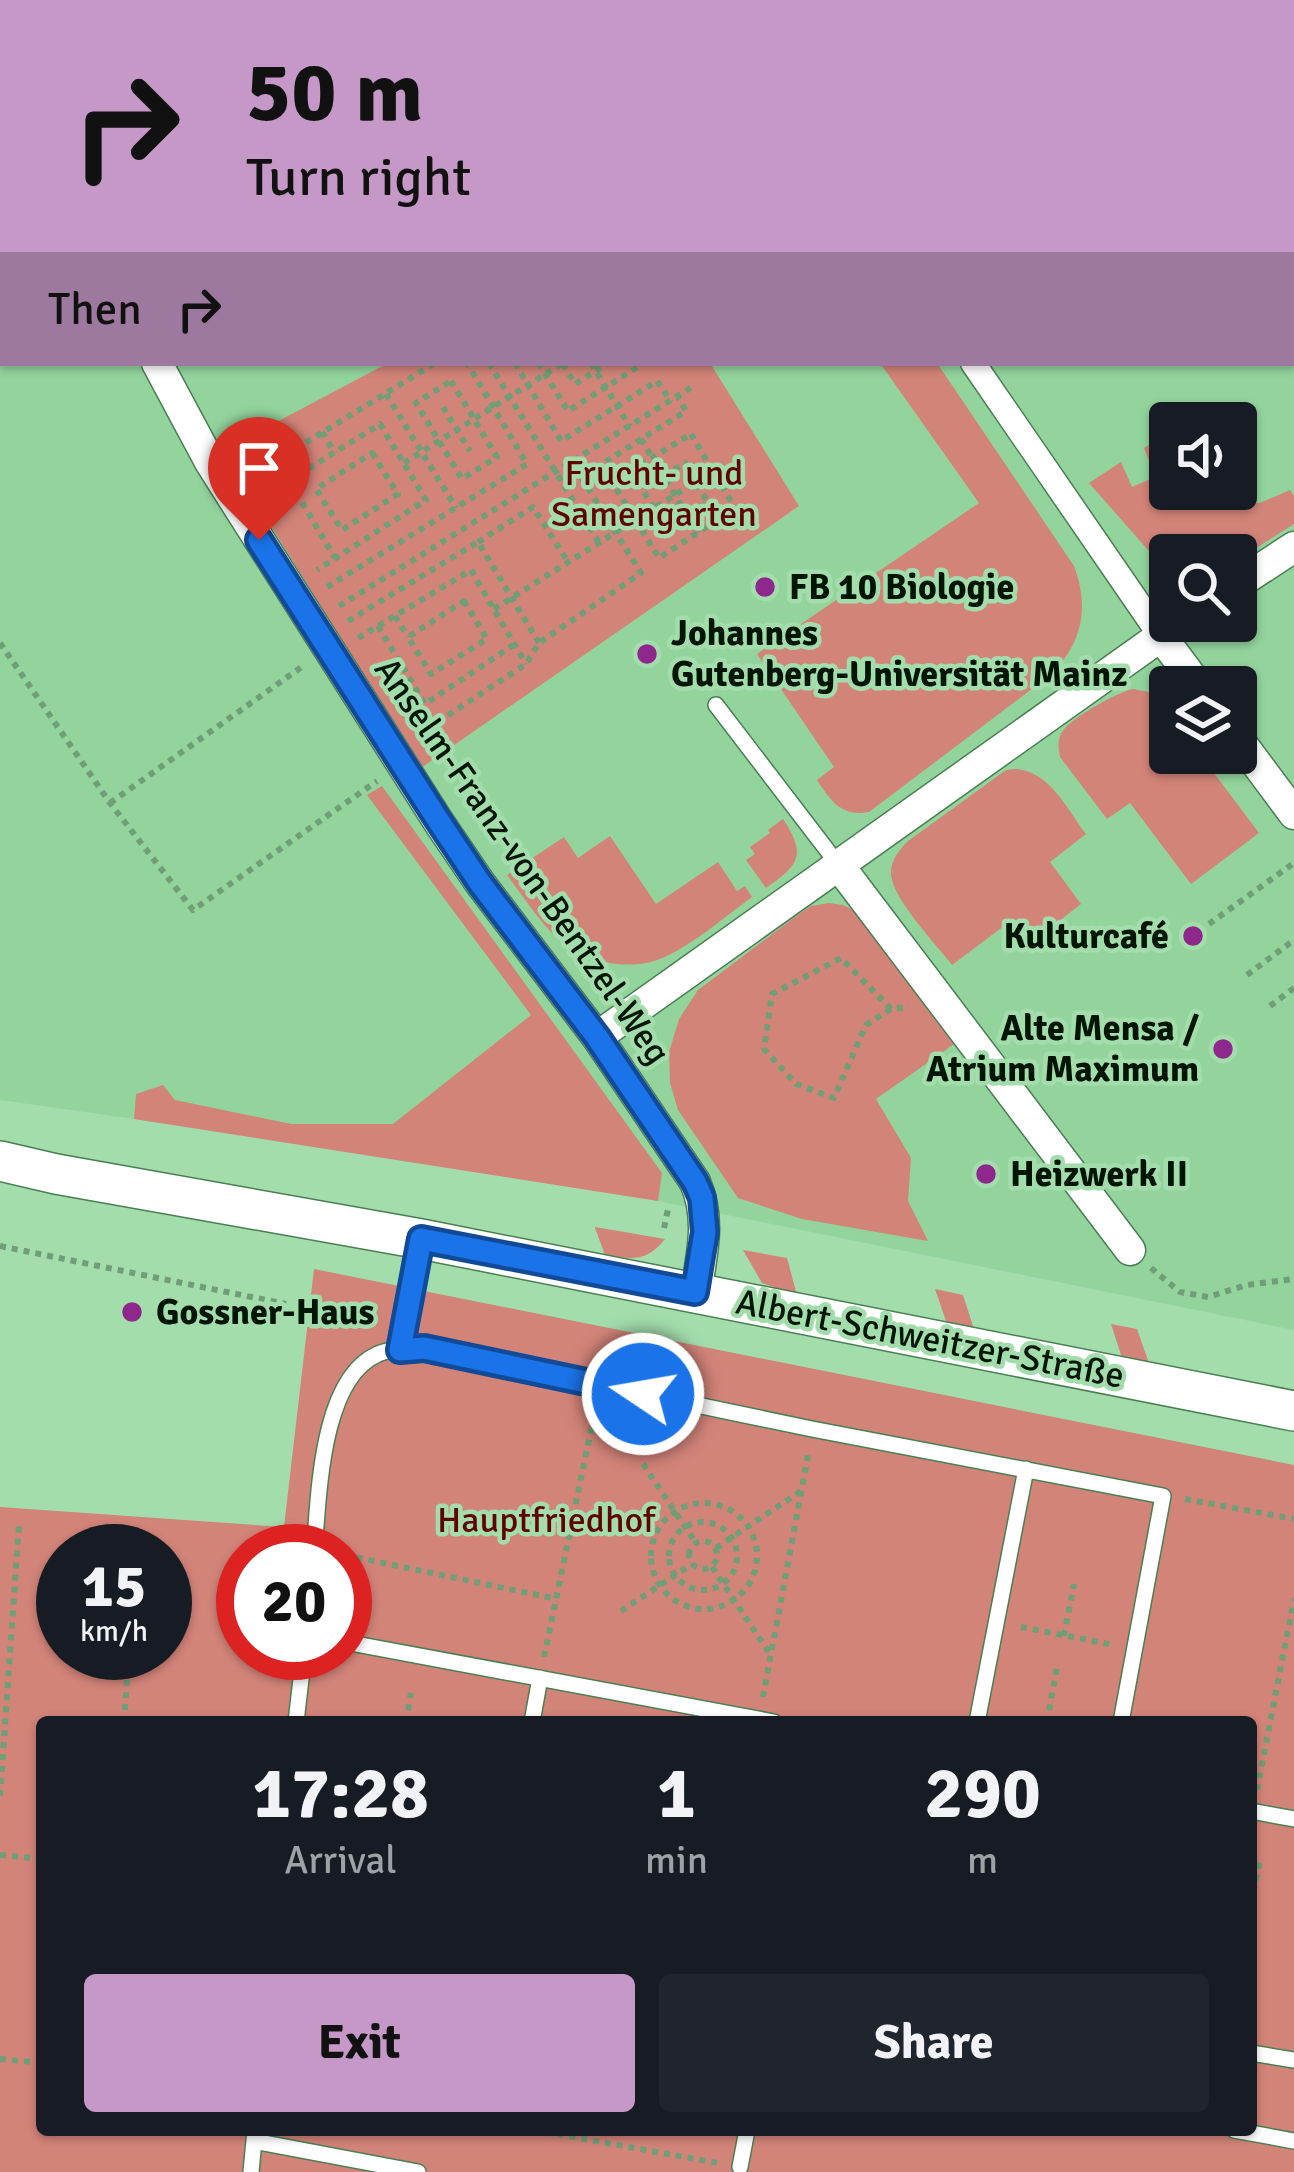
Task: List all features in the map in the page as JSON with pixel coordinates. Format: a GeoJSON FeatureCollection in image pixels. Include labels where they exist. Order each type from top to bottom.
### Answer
{"type":"FeatureCollection","features":[{"type":"Feature","properties":{"kind":"street","name":"Anselm-Franz-von-Bentzel-Weg"},"geometry":{"type":"LineString","coordinates":[[159,366],[210,462],[401,764],[480,883],[597,1037],[682,1160],[702,1198],[705,1232],[695,1292]]}},
{"type":"Feature","properties":{"kind":"street"},"geometry":{"type":"LineString","coordinates":[[975,366],[1149,599]]}},
{"type":"Feature","properties":{"kind":"street"},"geometry":{"type":"LineString","coordinates":[[1257,571],[1294,547]]}},
{"type":"Feature","properties":{"kind":"street"},"geometry":{"type":"LineString","coordinates":[[597,1037],[1152,642]]}},
{"type":"Feature","properties":{"kind":"street"},"geometry":{"type":"LineString","coordinates":[[1257,764],[1294,814]]}},
{"type":"Feature","properties":{"kind":"street"},"geometry":{"type":"LineString","coordinates":[[840,867],[1130,1250]]}},
{"type":"Feature","properties":{"kind":"street","name":"Albert-Schweitzer-Straße"},"geometry":{"type":"LineString","coordinates":[[0,1161],[695,1292],[1294,1412]]}},
{"type":"Feature","properties":{"kind":"lane"},"geometry":{"type":"LineString","coordinates":[[716,704],[840,867]]}},
{"type":"Feature","properties":{"kind":"lane"},"geometry":{"type":"LineString","coordinates":[[400,1350],[421,1239]]}},
{"type":"Feature","properties":{"kind":"lane"},"geometry":{"type":"LineString","coordinates":[[317,1524],[323,1454],[342,1393],[358,1369],[376,1354],[424,1348],[1163,1496],[1122,1716]]}},
{"type":"Feature","properties":{"kind":"lane"},"geometry":{"type":"LineString","coordinates":[[978,1716],[1026,1469]]}},
{"type":"Feature","properties":{"kind":"lane"},"geometry":{"type":"LineString","coordinates":[[372,1647],[744,1716]]}},
{"type":"Feature","properties":{"kind":"lane"},"geometry":{"type":"LineString","coordinates":[[533,1716],[540,1678]]}},
{"type":"Feature","properties":{"kind":"lane"},"geometry":{"type":"LineString","coordinates":[[297,1716],[301,1680]]}},
{"type":"Feature","properties":{"kind":"lane"},"geometry":{"type":"LineString","coordinates":[[1257,1813],[1294,1820]]}},
{"type":"Feature","properties":{"kind":"lane"},"geometry":{"type":"LineString","coordinates":[[1257,2054],[1294,2060]]}},
{"type":"Feature","properties":{"kind":"lane"},"geometry":{"type":"LineString","coordinates":[[1257,2134],[1294,2141]]}},
{"type":"Feature","properties":{"kind":"lane"},"geometry":{"type":"LineString","coordinates":[[251,2172],[255,2136]]}},
{"type":"Feature","properties":{"kind":"lane"},"geometry":{"type":"LineString","coordinates":[[259,2136],[418,2172]]}},
{"type":"Feature","properties":{"kind":"lane"},"geometry":{"type":"LineString","coordinates":[[740,2167],[746,2136]]}},
{"type":"Feature","properties":{"kind":"path"},"geometry":{"type":"LineString","coordinates":[[430,366],[255,473],[268,494],[380,424],[426,500],[316,571],[327,587],[527,464],[469,366]]}},
{"type":"Feature","properties":{"kind":"path"},"geometry":{"type":"LineString","coordinates":[[491,366],[599,543]]}},
{"type":"Feature","properties":{"kind":"path"},"geometry":{"type":"LineString","coordinates":[[517,366],[561,441],[657,381],[686,411],[581,477]]}},
{"type":"Feature","properties":{"kind":"path"},"geometry":{"type":"LineString","coordinates":[[540,366],[568,411],[639,366]]}},
{"type":"Feature","properties":{"kind":"path"},"geometry":{"type":"LineString","coordinates":[[404,463],[557,366]]}},
{"type":"Feature","properties":{"kind":"path"},"geometry":{"type":"LineString","coordinates":[[564,366],[575,384],[594,367],[630,428]]}},
{"type":"Feature","properties":{"kind":"path"},"geometry":{"type":"LineString","coordinates":[[451,381],[497,457],[462,479],[439,441],[416,403],[451,381]]}},
{"type":"Feature","properties":{"kind":"path"},"geometry":{"type":"LineString","coordinates":[[368,655],[338,606],[692,387]]}},
{"type":"Feature","properties":{"kind":"path"},"geometry":{"type":"LineString","coordinates":[[386,394],[456,508]]}},
{"type":"Feature","properties":{"kind":"path"},"geometry":{"type":"LineString","coordinates":[[443,406],[470,452]]}},
{"type":"Feature","properties":{"kind":"path"},"geometry":{"type":"LineString","coordinates":[[322,432],[335,453]]}},
{"type":"Feature","properties":{"kind":"path"},"geometry":{"type":"LineString","coordinates":[[691,434],[736,508],[659,558],[612,482],[652,458],[691,434]]}},
{"type":"Feature","properties":{"kind":"path"},"geometry":{"type":"LineString","coordinates":[[641,439],[698,533]]}},
{"type":"Feature","properties":{"kind":"path"},"geometry":{"type":"LineString","coordinates":[[342,530],[398,494],[372,452],[316,489],[352,547]]}},
{"type":"Feature","properties":{"kind":"path"},"geometry":{"type":"LineString","coordinates":[[685,463],[708,502],[666,529],[642,489],[663,476],[685,463]]}},
{"type":"Feature","properties":{"kind":"path"},"geometry":{"type":"LineString","coordinates":[[408,720],[418,736],[526,664],[539,643],[640,573],[572,464]]}},
{"type":"Feature","properties":{"kind":"path"},"geometry":{"type":"LineString","coordinates":[[494,609],[724,464]]}},
{"type":"Feature","properties":{"kind":"path"},"geometry":{"type":"LineString","coordinates":[[290,482],[335,558]]}},
{"type":"Feature","properties":{"kind":"path"},"geometry":{"type":"LineString","coordinates":[[503,506],[512,521]]}},
{"type":"Feature","properties":{"kind":"path"},"geometry":{"type":"LineString","coordinates":[[347,621],[533,507],[568,562]]}},
{"type":"Feature","properties":{"kind":"path"},"geometry":{"type":"LineString","coordinates":[[478,542],[539,643]]}},
{"type":"Feature","properties":{"kind":"path"},"geometry":{"type":"LineString","coordinates":[[358,638],[471,571],[526,664]]}},
{"type":"Feature","properties":{"kind":"path"},"geometry":{"type":"LineString","coordinates":[[413,581],[424,599]]}},
{"type":"Feature","properties":{"kind":"path"},"geometry":{"type":"LineString","coordinates":[[395,616],[408,637],[431,674],[487,639],[464,602],[408,637]]}},
{"type":"Feature","properties":{"kind":"path"},"geometry":{"type":"LineString","coordinates":[[378,626],[425,704],[515,644]]}},
{"type":"Feature","properties":{"kind":"path"},"geometry":{"type":"LineString","coordinates":[[0,643],[110,803],[194,910],[401,764]]}},
{"type":"Feature","properties":{"kind":"path"},"geometry":{"type":"LineString","coordinates":[[110,803],[328,648]]}},
{"type":"Feature","properties":{"kind":"path"},"geometry":{"type":"LineString","coordinates":[[1209,924],[1294,863]]}},
{"type":"Feature","properties":{"kind":"path"},"geometry":{"type":"LineString","coordinates":[[1247,975],[1294,940]]}},
{"type":"Feature","properties":{"kind":"path"},"geometry":{"type":"LineString","coordinates":[[891,1009],[842,958],[772,994],[764,1049],[796,1084],[834,1098],[866,1025],[891,1009],[929,1006],[937,995]]}},
{"type":"Feature","properties":{"kind":"path"},"geometry":{"type":"LineString","coordinates":[[1270,1006],[1294,988]]}},
{"type":"Feature","properties":{"kind":"path"},"geometry":{"type":"LineString","coordinates":[[0,1246],[286,1304]]}},
{"type":"Feature","properties":{"kind":"path"},"geometry":{"type":"LineString","coordinates":[[1130,1250],[1180,1292],[1208,1297],[1247,1285],[1294,1279]]}},
{"type":"Feature","properties":{"kind":"path"},"geometry":{"type":"LineString","coordinates":[[540,1678],[600,1384]]}},
{"type":"Feature","properties":{"kind":"path"},"geometry":{"type":"LineString","coordinates":[[766,1716],[771,1655],[812,1429]]}},
{"type":"Feature","properties":{"kind":"path"},"geometry":{"type":"LineString","coordinates":[[643,1464],[695,1543]]}},
{"type":"Feature","properties":{"kind":"path"},"geometry":{"type":"LineString","coordinates":[[716,1548],[802,1491]]}},
{"type":"Feature","properties":{"kind":"path"},"geometry":{"type":"LineString","coordinates":[[1195,1501],[1294,1519]]}},
{"type":"Feature","properties":{"kind":"path"},"geometry":{"type":"LineString","coordinates":[[690,1505],[722,1506],[747,1526],[756,1566],[734,1600],[708,1610],[693,1608],[668,1596],[660,1586],[650,1554],[662,1523],[675,1512],[690,1505]]}},
{"type":"Feature","properties":{"kind":"path"},"geometry":{"type":"LineString","coordinates":[[716,1524],[732,1537],[737,1557],[723,1584],[703,1590],[675,1575],[670,1565],[671,1544],[685,1527],[716,1524]]}},
{"type":"Feature","properties":{"kind":"path"},"geometry":{"type":"LineString","coordinates":[[0,1796],[19,1525]]}},
{"type":"Feature","properties":{"kind":"path"},"geometry":{"type":"LineString","coordinates":[[709,1542],[716,1548],[717,1561],[712,1567],[699,1569],[692,1564],[690,1550],[695,1543],[709,1542]]}},
{"type":"Feature","properties":{"kind":"path"},"geometry":{"type":"LineString","coordinates":[[372,1560],[557,1598]]}},
{"type":"Feature","properties":{"kind":"path"},"geometry":{"type":"LineString","coordinates":[[621,1611],[692,1564]]}},
{"type":"Feature","properties":{"kind":"path"},"geometry":{"type":"LineString","coordinates":[[712,1567],[771,1655]]}},
{"type":"Feature","properties":{"kind":"path"},"geometry":{"type":"LineString","coordinates":[[1064,1636],[1074,1584]]}},
{"type":"Feature","properties":{"kind":"path"},"geometry":{"type":"LineString","coordinates":[[1257,1787],[1294,1599]]}},
{"type":"Feature","properties":{"kind":"path"},"geometry":{"type":"LineString","coordinates":[[995,1622],[1136,1649]]}},
{"type":"Feature","properties":{"kind":"path"},"geometry":{"type":"LineString","coordinates":[[1048,1716],[1058,1667]]}},
{"type":"Feature","properties":{"kind":"path"},"geometry":{"type":"LineString","coordinates":[[124,1716],[127,1680]]}},
{"type":"Feature","properties":{"kind":"path"},"geometry":{"type":"LineString","coordinates":[[407,1716],[411,1694]]}},
{"type":"Feature","properties":{"kind":"path"},"geometry":{"type":"LineString","coordinates":[[0,1855],[36,1858]]}},
{"type":"Feature","properties":{"kind":"path"},"geometry":{"type":"LineString","coordinates":[[0,2059],[36,2062]]}},
{"type":"Feature","properties":{"kind":"path"},"geometry":{"type":"LineString","coordinates":[[567,2136],[740,2167]]}},
{"type":"Feature","properties":{"kind":"shaded area","name":"Johannes Gutenberg-Universität Mainz"},"geometry":{"type":"Polygon","coordinates":[[[0,366],[1294,366],[1294,1330],[658,1201],[0,1100],[0,366]]]}},
{"type":"Feature","properties":{"kind":"green space","name":"Frucht- und Samengarten"},"geometry":{"type":"Polygon","coordinates":[[[382,366],[712,366],[799,506],[421,768],[224,450],[382,366]]]}},
{"type":"Feature","properties":{"kind":"green space"},"geometry":{"type":"Polygon","coordinates":[[[882,366],[939,366],[1074,566],[1082,611],[1076,639],[1049,676],[869,812],[851,812],[838,806],[817,780],[834,767],[757,654],[979,503],[882,366]]]}},
{"type":"Feature","properties":{"kind":"green space"},"geometry":{"type":"Polygon","coordinates":[[[1121,462],[1132,487],[1149,480],[1149,510],[1257,510],[1257,503],[1290,490],[1294,524],[1257,548],[1257,534],[1149,534],[1149,551],[1089,483],[1121,462]]]}},
{"type":"Feature","properties":{"kind":"green space"},"geometry":{"type":"Polygon","coordinates":[[[1133,689],[1149,692],[1149,774],[1215,774],[1259,833],[1191,884],[1130,803],[1107,819],[1060,757],[1059,738],[1065,728],[1133,689]]]}},
{"type":"Feature","properties":{"kind":"green space"},"geometry":{"type":"Polygon","coordinates":[[[1017,769],[1049,785],[1086,834],[1050,862],[1081,904],[1031,943],[1012,920],[952,965],[900,897],[892,865],[908,841],[1006,770],[1017,769]]]}},
{"type":"Feature","properties":{"kind":"green space"},"geometry":{"type":"Polygon","coordinates":[[[382,786],[662,1173],[658,1201],[134,1119],[136,1094],[163,1085],[175,1100],[291,1124],[393,1124],[531,1015],[367,795],[382,786]]]}},
{"type":"Feature","properties":{"kind":"green space"},"geometry":{"type":"Polygon","coordinates":[[[783,819],[795,842],[796,858],[766,888],[746,860],[755,854],[750,847],[783,819]]]}},
{"type":"Feature","properties":{"kind":"green space"},"geometry":{"type":"Polygon","coordinates":[[[610,836],[656,904],[718,862],[737,891],[745,886],[752,897],[689,944],[653,961],[623,964],[578,952],[547,928],[507,875],[564,837],[578,858],[610,836]]]}},
{"type":"Feature","properties":{"kind":"green space"},"geometry":{"type":"Polygon","coordinates":[[[829,903],[859,913],[957,1042],[876,1099],[911,1158],[908,1201],[928,1241],[802,1219],[738,1198],[678,1110],[670,1083],[669,1052],[679,1019],[698,990],[811,906],[829,903]]]}},
{"type":"Feature","properties":{"kind":"green space"},"geometry":{"type":"Polygon","coordinates":[[[595,1227],[665,1239],[638,1258],[605,1255],[595,1227]]]}},
{"type":"Feature","properties":{"kind":"green space"},"geometry":{"type":"Polygon","coordinates":[[[743,1250],[787,1258],[797,1295],[762,1283],[743,1250]]]}},
{"type":"Feature","properties":{"kind":"green space","name":"Hauptfriedhof"},"geometry":{"type":"Polygon","coordinates":[[[314,1269],[1294,1465],[1294,2172],[0,2172],[0,1507],[241,1524],[216,1524],[216,1680],[372,1680],[372,1524],[284,1524],[314,1269]]]}},
{"type":"Feature","properties":{"kind":"green space"},"geometry":{"type":"Polygon","coordinates":[[[935,1289],[963,1295],[974,1329],[947,1324],[935,1289]]]}},
{"type":"Feature","properties":{"kind":"green space"},"geometry":{"type":"Polygon","coordinates":[[[1111,1324],[1137,1329],[1149,1363],[1122,1358],[1111,1324]]]}},
{"type":"Feature","properties":{"kind":"place","name":"FB 10 Biologie"},"geometry":{"type":"Point","coordinates":[765,587]}},
{"type":"Feature","properties":{"kind":"place","name":"Johannes Gutenberg-Universität Mainz"},"geometry":{"type":"Point","coordinates":[647,654]}},
{"type":"Feature","properties":{"kind":"place","name":"Kulturcafé"},"geometry":{"type":"Point","coordinates":[1193,936]}},
{"type":"Feature","properties":{"kind":"place","name":"Alte Mensa / Atrium Maximum"},"geometry":{"type":"Point","coordinates":[1223,1049]}},
{"type":"Feature","properties":{"kind":"place","name":"Heizwerk II"},"geometry":{"type":"Point","coordinates":[986,1174]}},
{"type":"Feature","properties":{"kind":"place","name":"Gossner-Haus"},"geometry":{"type":"Point","coordinates":[132,1312]}},
{"type":"Feature","properties":{"kind":"route"},"geometry":{"type":"LineString","coordinates":[[259,540],[480,883],[597,1037],[682,1160],[702,1198],[705,1232],[695,1292],[421,1239],[400,1350],[424,1348],[643,1394]]}}]}
